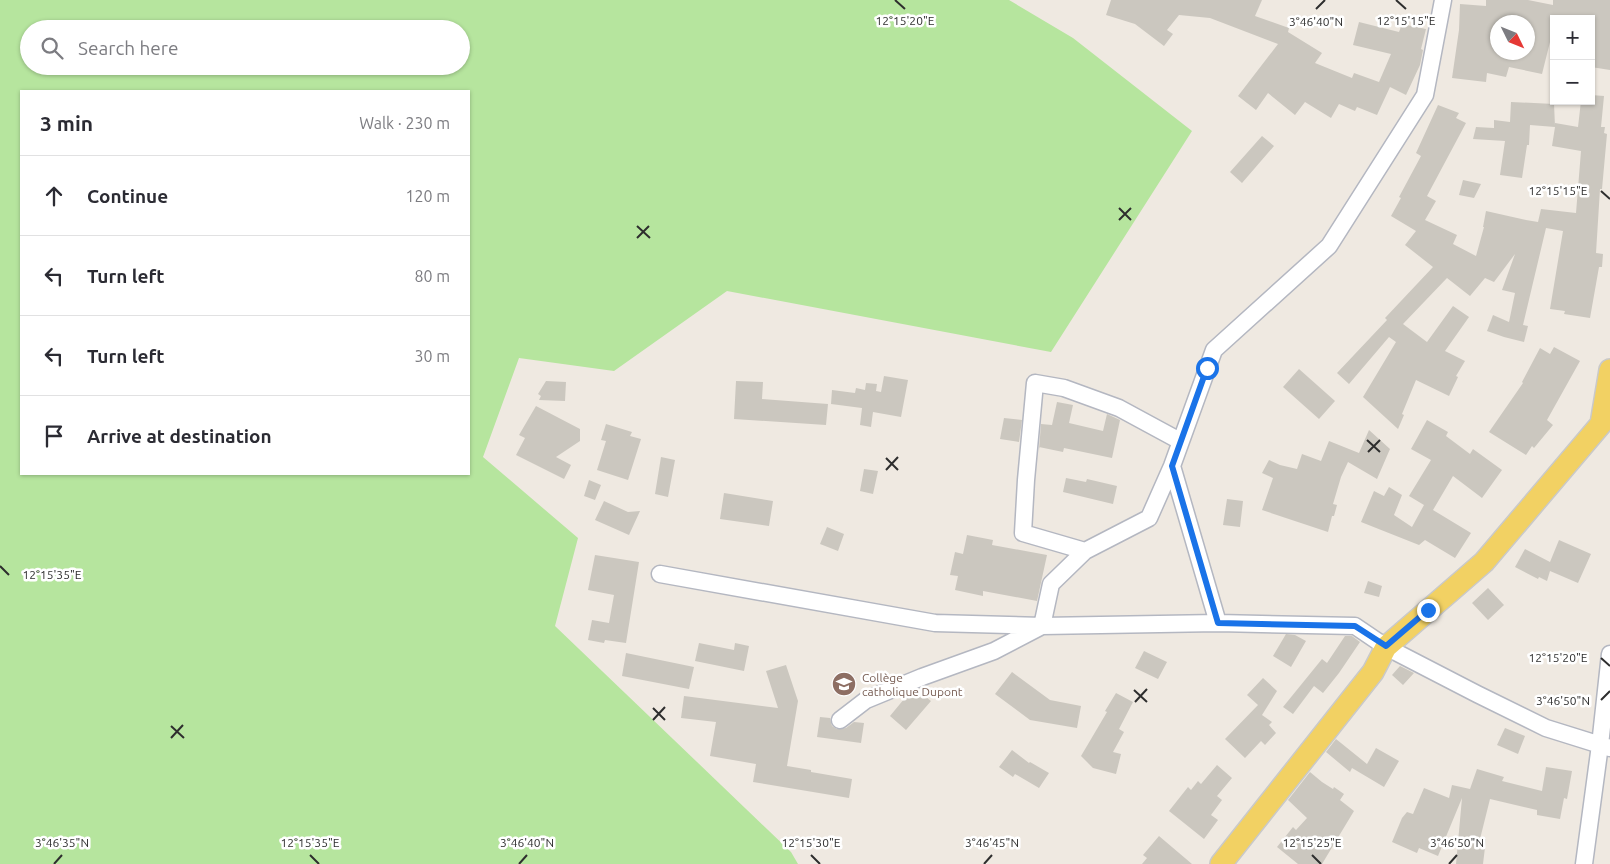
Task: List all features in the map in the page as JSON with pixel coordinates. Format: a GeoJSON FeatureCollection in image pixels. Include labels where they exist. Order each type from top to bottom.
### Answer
{"type":"FeatureCollection","features":[{"type":"Feature","properties":{"kind":"main road"},"geometry":{"type":"LineString","coordinates":[[1221,864],[1373,672],[1386,646],[1484,562],[1605,428],[1610,370]]}},
{"type":"Feature","properties":{"kind":"street"},"geometry":{"type":"LineString","coordinates":[[1042,626],[1050,584],[1085,551],[1149,518],[1172,466],[1214,350],[1329,246],[1425,95],[1443,0]]}},
{"type":"Feature","properties":{"kind":"street"},"geometry":{"type":"LineString","coordinates":[[1085,551],[1023,533],[1035,383],[1064,388],[1119,408],[1180,441]]}},
{"type":"Feature","properties":{"kind":"street"},"geometry":{"type":"LineString","coordinates":[[1172,466],[1218,623]]}},
{"type":"Feature","properties":{"kind":"street"},"geometry":{"type":"LineString","coordinates":[[660,574],[935,623],[1042,626],[1218,623],[1355,626],[1386,646],[1546,728],[1605,747]]}},
{"type":"Feature","properties":{"kind":"street"},"geometry":{"type":"LineString","coordinates":[[840,720],[866,700],[994,651],[1042,626]]}},
{"type":"Feature","properties":{"kind":"street"},"geometry":{"type":"LineString","coordinates":[[1584,864],[1605,747],[1610,654]]}},
{"type":"Feature","properties":{"kind":"green space"},"geometry":{"type":"Polygon","coordinates":[[[0,0],[1009,0],[1073,38],[1192,131],[1051,352],[727,291],[614,371],[519,358],[483,457],[578,538],[555,626],[791,852],[798,864],[0,864],[0,0]]]}},
{"type":"Feature","properties":{"kind":"building"},"geometry":{"type":"Polygon","coordinates":[[[1111,0],[1262,0],[1255,16],[1289,28],[1288,32],[1322,53],[1315,63],[1352,78],[1354,73],[1379,82],[1391,54],[1353,45],[1359,22],[1399,32],[1402,24],[1426,29],[1421,49],[1423,50],[1420,65],[1406,95],[1390,87],[1377,115],[1357,107],[1355,111],[1339,104],[1331,118],[1305,102],[1295,115],[1268,93],[1256,110],[1238,96],[1278,44],[1210,18],[1179,15],[1167,30],[1173,34],[1164,46],[1135,24],[1106,15],[1111,0]]]}},
{"type":"Feature","properties":{"kind":"building"},"geometry":{"type":"Polygon","coordinates":[[[1486,0],[1528,0],[1553,5],[1553,0],[1610,0],[1610,70],[1595,68],[1595,15],[1550,15],[1550,42],[1542,74],[1509,67],[1506,77],[1487,73],[1486,82],[1452,78],[1459,30],[1460,4],[1486,6],[1486,0]]]}},
{"type":"Feature","properties":{"kind":"building"},"geometry":{"type":"Polygon","coordinates":[[[1595,95],[1604,96],[1601,127],[1605,127],[1604,133],[1607,134],[1602,189],[1600,189],[1596,253],[1603,254],[1602,267],[1599,267],[1590,318],[1564,314],[1565,311],[1550,309],[1563,231],[1546,228],[1523,325],[1528,326],[1524,342],[1487,331],[1493,315],[1509,322],[1515,293],[1502,290],[1515,254],[1494,282],[1485,278],[1470,296],[1447,278],[1403,324],[1427,342],[1453,306],[1469,317],[1445,351],[1465,361],[1456,376],[1458,377],[1449,396],[1416,380],[1398,429],[1363,397],[1396,342],[1389,337],[1349,384],[1337,373],[1433,267],[1405,245],[1416,231],[1391,216],[1421,156],[1416,153],[1438,105],[1459,113],[1456,118],[1466,123],[1427,196],[1436,201],[1425,220],[1457,235],[1453,244],[1476,256],[1484,227],[1486,211],[1538,222],[1541,209],[1576,213],[1581,151],[1552,146],[1555,127],[1530,125],[1529,145],[1527,145],[1522,178],[1500,175],[1505,141],[1473,139],[1476,127],[1494,128],[1494,120],[1510,122],[1511,102],[1554,105],[1555,126],[1555,123],[1578,127],[1581,105],[1595,105],[1595,95]]]}},
{"type":"Feature","properties":{"kind":"building"},"geometry":{"type":"Polygon","coordinates":[[[1262,136],[1274,146],[1242,183],[1230,172],[1262,136]]]}},
{"type":"Feature","properties":{"kind":"building"},"geometry":{"type":"Polygon","coordinates":[[[1463,180],[1481,184],[1474,198],[1459,195],[1463,180]]]}},
{"type":"Feature","properties":{"kind":"building"},"geometry":{"type":"Polygon","coordinates":[[[1554,347],[1580,361],[1547,420],[1553,425],[1534,448],[1532,446],[1526,455],[1489,432],[1523,383],[1540,348],[1550,354],[1554,347]]]}},
{"type":"Feature","properties":{"kind":"building"},"geometry":{"type":"Polygon","coordinates":[[[1299,369],[1335,401],[1319,419],[1283,387],[1299,369]]]}},
{"type":"Feature","properties":{"kind":"building"},"geometry":{"type":"Polygon","coordinates":[[[884,376],[908,380],[901,417],[873,412],[871,427],[860,425],[862,408],[831,404],[832,390],[855,393],[856,388],[865,390],[866,383],[877,384],[876,391],[881,392],[884,376]]]}},
{"type":"Feature","properties":{"kind":"building"},"geometry":{"type":"Polygon","coordinates":[[[546,381],[566,382],[565,401],[539,400],[541,396],[538,394],[546,381]]]}},
{"type":"Feature","properties":{"kind":"building"},"geometry":{"type":"Polygon","coordinates":[[[736,381],[763,382],[762,399],[828,404],[826,425],[734,419],[736,381]]]}},
{"type":"Feature","properties":{"kind":"building"},"geometry":{"type":"Polygon","coordinates":[[[1057,402],[1073,405],[1069,423],[1103,431],[1107,414],[1120,420],[1112,458],[1064,448],[1063,452],[1039,447],[1041,424],[1052,425],[1057,402]]]}},
{"type":"Feature","properties":{"kind":"building"},"geometry":{"type":"Polygon","coordinates":[[[536,406],[580,429],[580,441],[556,457],[571,465],[564,479],[516,455],[525,438],[519,435],[536,406]]]}},
{"type":"Feature","properties":{"kind":"building"},"geometry":{"type":"Polygon","coordinates":[[[1004,418],[1022,420],[1019,442],[1000,439],[1004,418]]]}},
{"type":"Feature","properties":{"kind":"building"},"geometry":{"type":"Polygon","coordinates":[[[1427,420],[1448,432],[1446,436],[1470,454],[1473,449],[1502,470],[1482,498],[1453,476],[1433,510],[1471,533],[1455,558],[1425,540],[1419,545],[1361,522],[1374,491],[1384,496],[1389,487],[1402,495],[1394,515],[1412,527],[1424,505],[1409,496],[1431,460],[1411,449],[1427,420]]]}},
{"type":"Feature","properties":{"kind":"building"},"geometry":{"type":"Polygon","coordinates":[[[606,424],[632,432],[630,436],[641,439],[628,480],[597,470],[606,441],[601,440],[606,424]]]}},
{"type":"Feature","properties":{"kind":"building"},"geometry":{"type":"Polygon","coordinates":[[[1369,430],[1390,449],[1377,479],[1348,462],[1341,477],[1333,504],[1337,505],[1328,532],[1262,510],[1273,478],[1262,473],[1269,460],[1297,469],[1302,454],[1321,461],[1329,441],[1359,453],[1369,430]]]}},
{"type":"Feature","properties":{"kind":"building"},"geometry":{"type":"Polygon","coordinates":[[[661,457],[675,460],[668,497],[655,494],[661,457]]]}},
{"type":"Feature","properties":{"kind":"building"},"geometry":{"type":"Polygon","coordinates":[[[864,469],[878,471],[873,494],[860,491],[864,469]]]}},
{"type":"Feature","properties":{"kind":"building"},"geometry":{"type":"Polygon","coordinates":[[[1066,478],[1086,482],[1087,479],[1117,486],[1113,504],[1063,492],[1066,478]]]}},
{"type":"Feature","properties":{"kind":"building"},"geometry":{"type":"Polygon","coordinates":[[[589,480],[601,485],[595,500],[584,496],[589,480]]]}},
{"type":"Feature","properties":{"kind":"building"},"geometry":{"type":"Polygon","coordinates":[[[724,493],[773,501],[769,526],[720,519],[724,493]]]}},
{"type":"Feature","properties":{"kind":"building"},"geometry":{"type":"Polygon","coordinates":[[[1227,499],[1243,501],[1240,527],[1223,525],[1227,499]]]}},
{"type":"Feature","properties":{"kind":"building"},"geometry":{"type":"Polygon","coordinates":[[[604,501],[628,512],[640,511],[629,535],[595,520],[604,501]]]}},
{"type":"Feature","properties":{"kind":"building"},"geometry":{"type":"Polygon","coordinates":[[[827,527],[844,534],[838,551],[820,544],[827,527]]]}},
{"type":"Feature","properties":{"kind":"building"},"geometry":{"type":"Polygon","coordinates":[[[967,535],[993,540],[992,545],[1047,555],[1037,601],[983,591],[983,596],[955,590],[958,576],[950,575],[955,552],[963,554],[967,535]]]}},
{"type":"Feature","properties":{"kind":"building"},"geometry":{"type":"Polygon","coordinates":[[[1559,540],[1591,554],[1578,583],[1550,571],[1547,581],[1539,577],[1538,579],[1515,567],[1525,549],[1550,562],[1559,540]]]}},
{"type":"Feature","properties":{"kind":"building"},"geometry":{"type":"Polygon","coordinates":[[[595,555],[639,562],[626,643],[605,640],[604,643],[588,640],[592,620],[609,623],[614,595],[588,590],[595,555]]]}},
{"type":"Feature","properties":{"kind":"building"},"geometry":{"type":"Polygon","coordinates":[[[1368,581],[1382,586],[1379,597],[1364,593],[1368,581]]]}},
{"type":"Feature","properties":{"kind":"building"},"geometry":{"type":"Polygon","coordinates":[[[1488,588],[1504,605],[1488,620],[1472,603],[1488,588]]]}},
{"type":"Feature","properties":{"kind":"building"},"geometry":{"type":"Polygon","coordinates":[[[1286,634],[1295,635],[1306,641],[1291,667],[1273,656],[1286,634]]]}},
{"type":"Feature","properties":{"kind":"building"},"geometry":{"type":"Polygon","coordinates":[[[1345,636],[1352,636],[1360,642],[1323,693],[1314,686],[1293,714],[1283,707],[1322,659],[1327,663],[1345,636]]]}},
{"type":"Feature","properties":{"kind":"building"},"geometry":{"type":"Polygon","coordinates":[[[699,643],[734,650],[735,643],[749,646],[744,671],[695,661],[699,643]]]}},
{"type":"Feature","properties":{"kind":"building"},"geometry":{"type":"Polygon","coordinates":[[[1144,651],[1167,662],[1158,679],[1135,668],[1144,651]]]}},
{"type":"Feature","properties":{"kind":"building"},"geometry":{"type":"Polygon","coordinates":[[[626,653],[694,667],[689,689],[622,676],[626,653]]]}},
{"type":"Feature","properties":{"kind":"building"},"geometry":{"type":"Polygon","coordinates":[[[786,665],[798,701],[787,766],[852,779],[849,798],[753,782],[756,764],[710,756],[716,722],[681,718],[684,696],[778,708],[766,671],[786,665]]]}},
{"type":"Feature","properties":{"kind":"building"},"geometry":{"type":"Polygon","coordinates":[[[1400,666],[1414,673],[1403,685],[1392,675],[1400,666]]]}},
{"type":"Feature","properties":{"kind":"building"},"geometry":{"type":"Polygon","coordinates":[[[1012,672],[1050,700],[1081,706],[1077,728],[1030,720],[995,694],[1012,672]]]}},
{"type":"Feature","properties":{"kind":"building"},"geometry":{"type":"Polygon","coordinates":[[[1263,678],[1277,691],[1262,715],[1272,722],[1269,725],[1276,733],[1265,745],[1261,741],[1245,758],[1225,739],[1258,705],[1247,695],[1263,678]]]}},
{"type":"Feature","properties":{"kind":"building"},"geometry":{"type":"Polygon","coordinates":[[[917,690],[931,701],[906,730],[890,716],[909,693],[917,690]]]}},
{"type":"Feature","properties":{"kind":"building"},"geometry":{"type":"Polygon","coordinates":[[[1116,693],[1133,702],[1119,729],[1124,732],[1113,752],[1121,754],[1116,774],[1093,768],[1081,756],[1116,693]]]}},
{"type":"Feature","properties":{"kind":"building"},"geometry":{"type":"Polygon","coordinates":[[[820,717],[830,718],[832,726],[837,729],[846,728],[854,722],[864,723],[861,743],[817,737],[820,717]]]}},
{"type":"Feature","properties":{"kind":"building"},"geometry":{"type":"Polygon","coordinates":[[[1505,728],[1525,736],[1518,754],[1497,745],[1505,728]]]}},
{"type":"Feature","properties":{"kind":"building"},"geometry":{"type":"Polygon","coordinates":[[[1336,739],[1367,764],[1376,748],[1399,761],[1384,787],[1352,768],[1350,772],[1326,752],[1336,739]]]}},
{"type":"Feature","properties":{"kind":"building"},"geometry":{"type":"Polygon","coordinates":[[[1012,750],[1029,763],[1049,773],[1039,788],[1015,774],[1013,777],[999,767],[1012,750]]]}},
{"type":"Feature","properties":{"kind":"building"},"geometry":{"type":"Polygon","coordinates":[[[1217,765],[1232,778],[1217,796],[1222,800],[1211,815],[1218,820],[1204,839],[1169,811],[1188,787],[1191,790],[1198,781],[1201,784],[1217,765]]]}},
{"type":"Feature","properties":{"kind":"building"},"geometry":{"type":"Polygon","coordinates":[[[1546,767],[1572,771],[1567,799],[1564,798],[1560,819],[1537,815],[1537,810],[1490,799],[1480,839],[1486,839],[1483,864],[1456,864],[1462,798],[1438,856],[1419,848],[1417,853],[1392,842],[1402,818],[1407,812],[1413,814],[1424,788],[1449,798],[1452,785],[1470,789],[1477,769],[1504,777],[1502,781],[1542,791],[1546,767]]]}},
{"type":"Feature","properties":{"kind":"building"},"geometry":{"type":"Polygon","coordinates":[[[1310,772],[1322,782],[1344,794],[1340,800],[1354,811],[1322,864],[1298,864],[1277,847],[1293,827],[1296,830],[1307,818],[1288,800],[1310,772]]]}},
{"type":"Feature","properties":{"kind":"building"},"geometry":{"type":"Polygon","coordinates":[[[1159,836],[1192,864],[1142,864],[1147,858],[1143,855],[1159,836]]]}},
{"type":"Feature","properties":{"kind":"place","name":"Collège catholique Dupont"},"geometry":{"type":"Point","coordinates":[844,684]}},
{"type":"Feature","properties":{"kind":"route"},"geometry":{"type":"LineString","coordinates":[[1207,368],[1172,466],[1218,623],[1355,626],[1386,646],[1428,610]]}}]}
